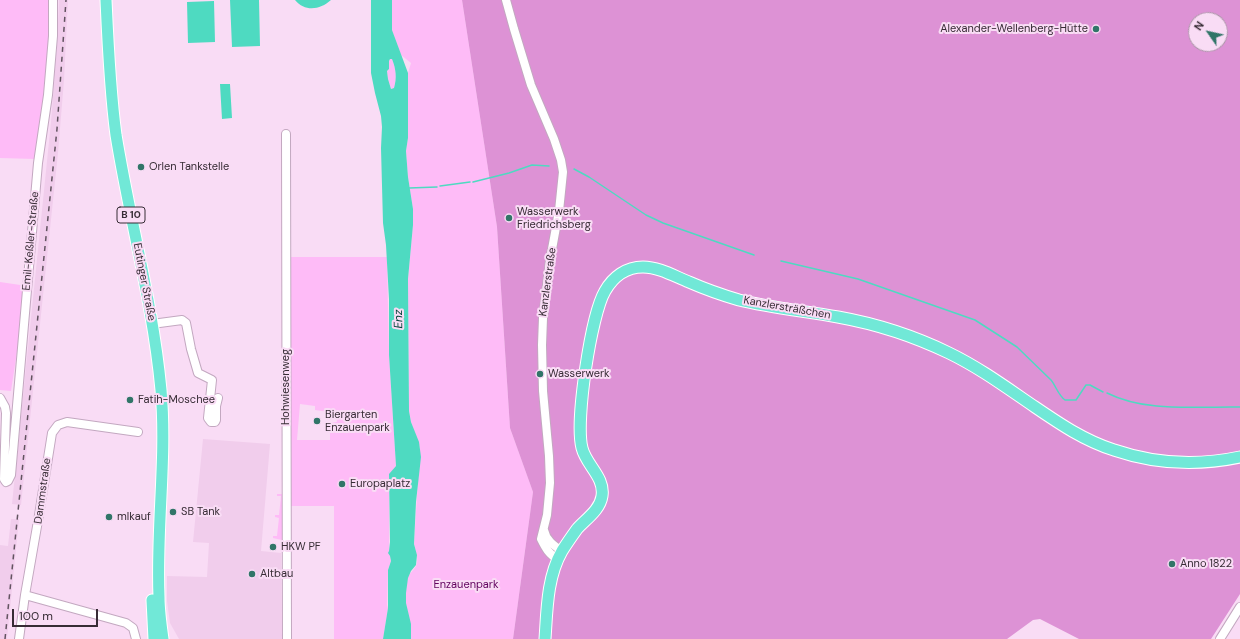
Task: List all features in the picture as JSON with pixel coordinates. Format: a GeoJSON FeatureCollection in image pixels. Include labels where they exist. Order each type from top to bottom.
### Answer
{"type":"FeatureCollection","features":[{"type":"Feature","properties":{"kind":"main road","name":"Eutinger Straße"},"geometry":{"type":"LineString","coordinates":[[99,0],[102,68],[106,109],[113,158],[144,314],[154,393],[156,429],[154,639]]}},
{"type":"Feature","properties":{"kind":"main road","name":"Eutinger Straße"},"geometry":{"type":"LineString","coordinates":[[106,0],[109,71],[116,136],[152,324],[161,391],[162,488],[155,566],[163,639]]}},
{"type":"Feature","properties":{"kind":"main road","name":"Kanzlersträßchen"},"geometry":{"type":"LineString","coordinates":[[560,555],[578,529],[595,510],[602,498],[603,488],[601,482],[586,460],[581,446],[580,421],[584,381],[590,343],[601,299],[614,279],[633,268],[643,267],[659,270],[714,292],[742,301],[869,324],[914,338],[937,347],[969,364],[993,378],[1075,433],[1113,450],[1148,459],[1178,462],[1211,461],[1240,457]]}},
{"type":"Feature","properties":{"kind":"main road"},"geometry":{"type":"LineString","coordinates":[[546,639],[551,580],[560,555]]}},
{"type":"Feature","properties":{"kind":"street","name":"Emil-Keßler-Straße"},"geometry":{"type":"LineString","coordinates":[[0,398],[5,406],[6,413],[4,480],[6,482],[11,475],[38,163],[48,95],[53,36],[53,0]]}},
{"type":"Feature","properties":{"kind":"street","name":"Kanzlerstraße"},"geometry":{"type":"LineString","coordinates":[[506,0],[531,84],[554,139],[561,160],[563,172],[559,211],[550,260],[543,318],[542,345],[543,391],[550,483],[544,531],[546,537],[555,546],[560,555]]}},
{"type":"Feature","properties":{"kind":"street","name":"Hohwiesenweg"},"geometry":{"type":"LineString","coordinates":[[286,134],[287,639]]}},
{"type":"Feature","properties":{"kind":"street"},"geometry":{"type":"LineString","coordinates":[[152,324],[182,320],[186,323],[191,349],[198,373],[212,380],[208,418],[211,422],[215,422],[216,420],[216,406],[218,398]]}},
{"type":"Feature","properties":{"kind":"street","name":"Dammstraße"},"geometry":{"type":"LineString","coordinates":[[19,639],[25,596],[40,516],[51,437],[54,429],[61,424],[72,422],[138,432]]}},
{"type":"Feature","properties":{"kind":"street"},"geometry":{"type":"LineString","coordinates":[[25,596],[126,623],[133,628],[136,639]]}},
{"type":"Feature","properties":{"kind":"street"},"geometry":{"type":"LineString","coordinates":[[1220,639],[1240,607]]}},
{"type":"Feature","properties":{"kind":"shaded area"},"geometry":{"type":"Polygon","coordinates":[[[59,0],[68,0],[64,80],[58,153],[21,505],[12,504],[51,122],[59,0]]]}},
{"type":"Feature","properties":{"kind":"shaded area"},"geometry":{"type":"Polygon","coordinates":[[[462,0],[1240,0],[1240,594],[1211,639],[1079,639],[1040,619],[1033,620],[1007,639],[513,639],[533,492],[510,428],[497,227],[462,0]]]}},
{"type":"Feature","properties":{"kind":"shaded area"},"geometry":{"type":"Polygon","coordinates":[[[203,439],[270,444],[261,551],[281,553],[282,639],[179,639],[170,623],[167,601],[167,576],[207,577],[209,543],[193,542],[203,439]]]}},
{"type":"Feature","properties":{"kind":"shaded area"},"geometry":{"type":"Polygon","coordinates":[[[11,519],[19,519],[7,639],[0,639],[0,545],[8,546],[11,519]]]}},
{"type":"Feature","properties":{"kind":"green space"},"geometry":{"type":"Polygon","coordinates":[[[0,0],[49,0],[50,40],[45,96],[35,159],[0,158],[0,0]]]}},
{"type":"Feature","properties":{"kind":"green space","name":"Enzauenpark"},"geometry":{"type":"Polygon","coordinates":[[[392,0],[462,0],[497,227],[510,428],[533,492],[513,639],[411,639],[406,596],[408,577],[416,566],[417,561],[414,544],[420,448],[411,422],[409,411],[408,279],[413,209],[406,151],[408,138],[408,73],[411,63],[401,55],[392,30],[392,0]]]}},
{"type":"Feature","properties":{"kind":"green space"},"geometry":{"type":"Polygon","coordinates":[[[390,59],[392,59],[396,74],[394,88],[391,89],[387,71],[389,69],[390,59]]]}},
{"type":"Feature","properties":{"kind":"green space"},"geometry":{"type":"Polygon","coordinates":[[[289,257],[387,257],[389,355],[396,466],[389,475],[389,551],[391,561],[388,570],[388,608],[383,639],[334,639],[334,506],[289,506],[289,257]],[[300,404],[297,440],[330,440],[330,423],[337,422],[336,413],[315,410],[315,406],[300,404]]]}},
{"type":"Feature","properties":{"kind":"green space"},"geometry":{"type":"Polygon","coordinates":[[[0,282],[27,286],[11,391],[0,390],[0,282]]]}},
{"type":"Feature","properties":{"kind":"green space"},"geometry":{"type":"Polygon","coordinates":[[[277,494],[283,494],[282,540],[273,538],[273,536],[277,536],[279,518],[275,517],[275,515],[279,515],[281,496],[277,496],[277,494]]]}},
{"type":"Feature","properties":{"kind":"water"},"geometry":{"type":"Polygon","coordinates":[[[230,0],[259,0],[260,46],[232,47],[230,0]]]}},
{"type":"Feature","properties":{"kind":"water"},"geometry":{"type":"Polygon","coordinates":[[[295,0],[331,0],[317,8],[308,8],[299,4],[295,0]]]}},
{"type":"Feature","properties":{"kind":"water","name":"Enz"},"geometry":{"type":"Polygon","coordinates":[[[371,0],[392,0],[392,30],[408,73],[408,138],[406,151],[413,209],[408,279],[409,411],[411,422],[419,442],[421,457],[416,502],[414,544],[417,555],[416,565],[408,578],[406,593],[406,603],[411,624],[411,639],[383,639],[388,608],[388,570],[391,561],[388,553],[390,542],[389,474],[396,466],[389,355],[389,299],[386,245],[383,223],[381,148],[382,127],[381,116],[371,73],[371,0]],[[392,59],[389,61],[389,69],[387,71],[391,89],[394,88],[396,77],[392,59]]]}},
{"type":"Feature","properties":{"kind":"water"},"geometry":{"type":"Polygon","coordinates":[[[214,1],[215,42],[188,43],[187,2],[214,1]]]}},
{"type":"Feature","properties":{"kind":"water"},"geometry":{"type":"Polygon","coordinates":[[[220,84],[230,84],[232,118],[222,119],[220,84]]]}},
{"type":"Feature","properties":{"kind":"waterway"},"geometry":{"type":"LineString","coordinates":[[473,182],[509,173],[532,165],[549,166]]}},
{"type":"Feature","properties":{"kind":"waterway"},"geometry":{"type":"LineString","coordinates":[[574,169],[589,177],[646,215],[663,223],[754,255]]}},
{"type":"Feature","properties":{"kind":"waterway"},"geometry":{"type":"LineString","coordinates":[[440,186],[470,182]]}},
{"type":"Feature","properties":{"kind":"waterway"},"geometry":{"type":"LineString","coordinates":[[409,188],[437,187]]}},
{"type":"Feature","properties":{"kind":"waterway"},"geometry":{"type":"LineString","coordinates":[[781,261],[858,279],[975,320],[1017,347],[1051,380],[1065,400],[1076,400],[1086,385],[1090,385],[1103,392]]}},
{"type":"Feature","properties":{"kind":"waterway"},"geometry":{"type":"LineString","coordinates":[[1107,393],[1122,399],[1155,406],[1240,407]]}},
{"type":"Feature","properties":{"kind":"railway"},"geometry":{"type":"LineString","coordinates":[[5,639],[57,129],[66,0]]}},
{"type":"Feature","properties":{"kind":"place","name":"Alexander-Wellenberg-Hütte"},"geometry":{"type":"Point","coordinates":[1096,29]}},
{"type":"Feature","properties":{"kind":"place","name":"Orlen Tankstelle"},"geometry":{"type":"Point","coordinates":[141,167]}},
{"type":"Feature","properties":{"kind":"place","name":"Wasserwerk Friedrichsberg"},"geometry":{"type":"Point","coordinates":[509,218]}},
{"type":"Feature","properties":{"kind":"place","name":"Wasserwerk"},"geometry":{"type":"Point","coordinates":[540,374]}},
{"type":"Feature","properties":{"kind":"place","name":"Fatih-Moschee"},"geometry":{"type":"Point","coordinates":[130,400]}},
{"type":"Feature","properties":{"kind":"place","name":"Biergarten Enzauenpark"},"geometry":{"type":"Point","coordinates":[317,421]}},
{"type":"Feature","properties":{"kind":"place","name":"Europaplatz"},"geometry":{"type":"Point","coordinates":[342,484]}},
{"type":"Feature","properties":{"kind":"place","name":"SB Tank"},"geometry":{"type":"Point","coordinates":[173,512]}},
{"type":"Feature","properties":{"kind":"place","name":"mlkauf"},"geometry":{"type":"Point","coordinates":[109,517]}},
{"type":"Feature","properties":{"kind":"place","name":"HKW PF"},"geometry":{"type":"Point","coordinates":[273,547]}},
{"type":"Feature","properties":{"kind":"place","name":"Anno 1822"},"geometry":{"type":"Point","coordinates":[1172,564]}},
{"type":"Feature","properties":{"kind":"place","name":"Altbau"},"geometry":{"type":"Point","coordinates":[252,574]}}]}
